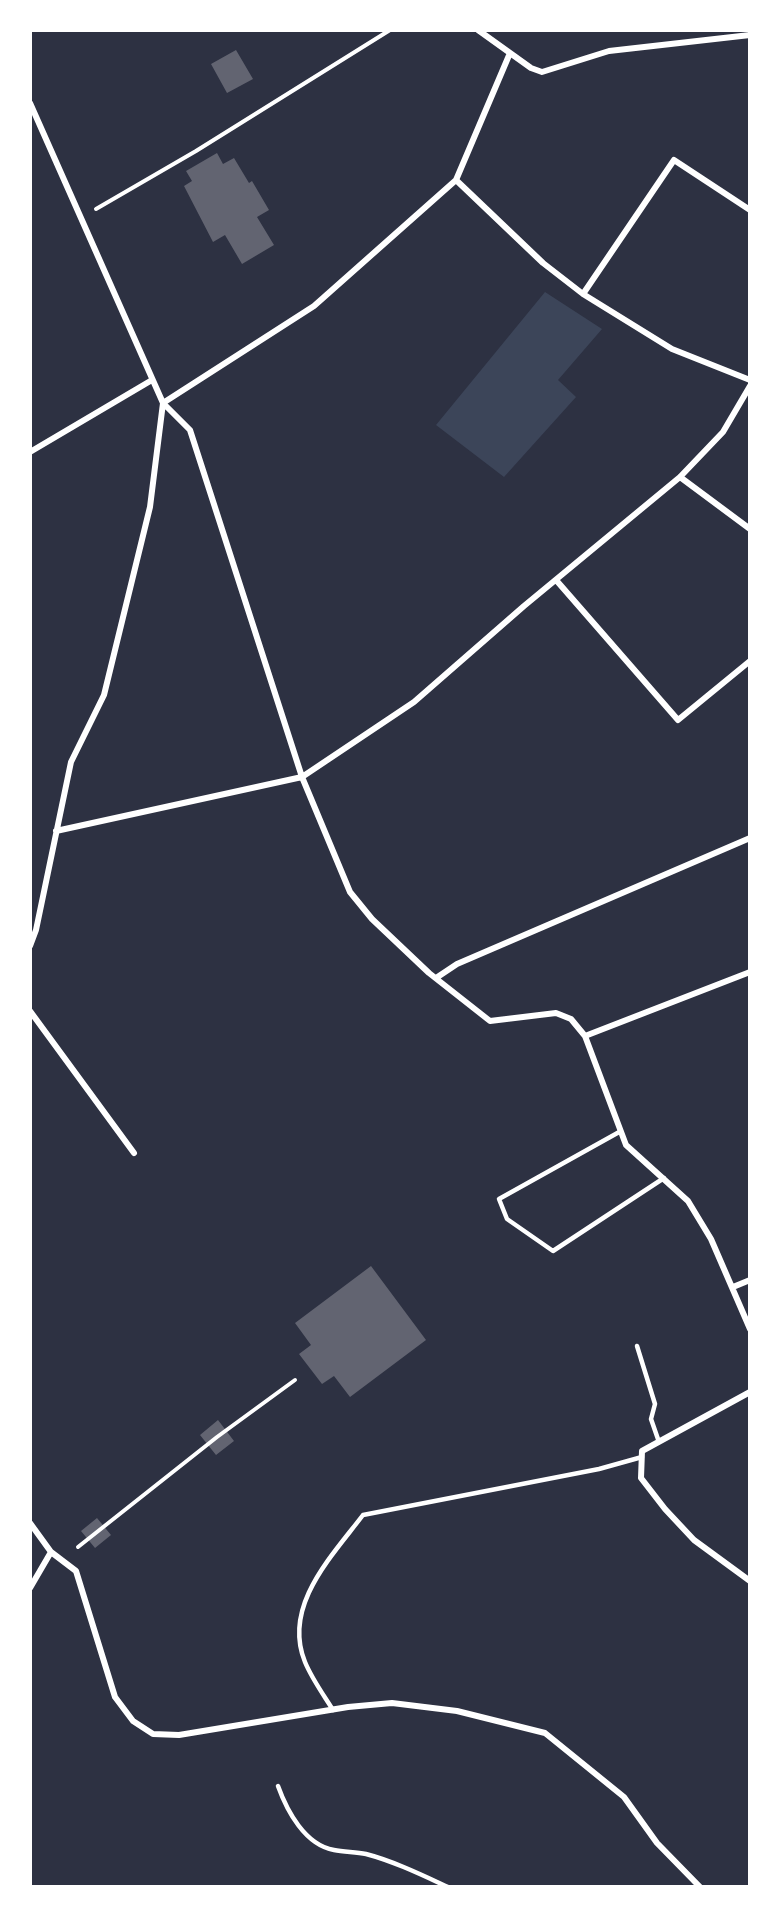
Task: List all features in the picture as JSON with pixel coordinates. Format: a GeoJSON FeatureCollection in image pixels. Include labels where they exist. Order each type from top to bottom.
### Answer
{"type":"FeatureCollection","features":[{"type":"Feature","properties":{"kind":"street"},"geometry":{"type":"LineString","coordinates":[[480,31],[531,68],[542,72],[609,51],[750,35]]}},
{"type":"Feature","properties":{"kind":"street"},"geometry":{"type":"LineString","coordinates":[[163,403],[314,306],[456,180],[510,53]]}},
{"type":"Feature","properties":{"kind":"street"},"geometry":{"type":"LineString","coordinates":[[30,103],[163,403],[190,430],[302,777],[350,892],[372,919],[436,978],[490,1021],[556,1013],[571,1019],[585,1036],[626,1145],[688,1201],[711,1239],[750,1329]]}},
{"type":"Feature","properties":{"kind":"street"},"geometry":{"type":"LineString","coordinates":[[583,294],[674,160],[750,210]]}},
{"type":"Feature","properties":{"kind":"street"},"geometry":{"type":"LineString","coordinates":[[456,180],[543,263],[583,294],[672,349],[750,380]]}},
{"type":"Feature","properties":{"kind":"street"},"geometry":{"type":"LineString","coordinates":[[30,452],[152,380]]}},
{"type":"Feature","properties":{"kind":"street"},"geometry":{"type":"LineString","coordinates":[[56,831],[302,777],[414,702],[680,477],[723,432],[750,386]]}},
{"type":"Feature","properties":{"kind":"street"},"geometry":{"type":"LineString","coordinates":[[30,946],[36,930],[71,762],[104,695],[150,507],[163,403]]}},
{"type":"Feature","properties":{"kind":"street"},"geometry":{"type":"LineString","coordinates":[[680,477],[750,529]]}},
{"type":"Feature","properties":{"kind":"street"},"geometry":{"type":"LineString","coordinates":[[556,580],[678,720],[750,662]]}},
{"type":"Feature","properties":{"kind":"street"},"geometry":{"type":"LineString","coordinates":[[436,978],[457,964],[750,838]]}},
{"type":"Feature","properties":{"kind":"street"},"geometry":{"type":"LineString","coordinates":[[585,1036],[750,972]]}},
{"type":"Feature","properties":{"kind":"street"},"geometry":{"type":"LineString","coordinates":[[30,1011],[134,1153]]}},
{"type":"Feature","properties":{"kind":"street"},"geometry":{"type":"LineString","coordinates":[[733,1287],[750,1280]]}},
{"type":"Feature","properties":{"kind":"street"},"geometry":{"type":"LineString","coordinates":[[750,1392],[642,1451],[641,1478],[665,1509],[694,1540],[750,1581]]}},
{"type":"Feature","properties":{"kind":"street"},"geometry":{"type":"LineString","coordinates":[[30,1524],[51,1552],[76,1571],[115,1697],[133,1721],[153,1734],[179,1735],[333,1710],[392,1703],[457,1711],[545,1733],[624,1797],[657,1843],[700,1887]]}},
{"type":"Feature","properties":{"kind":"street"},"geometry":{"type":"LineString","coordinates":[[30,1588],[51,1552]]}},
{"type":"Feature","properties":{"kind":"lane"},"geometry":{"type":"LineString","coordinates":[[621,1131],[499,1199],[507,1219],[553,1251],[664,1178]]}},
{"type":"Feature","properties":{"kind":"lane"},"geometry":{"type":"LineString","coordinates":[[637,1346],[655,1404],[651,1419],[659,1442]]}},
{"type":"Feature","properties":{"kind":"lane"},"geometry":{"type":"LineString","coordinates":[[333,1710],[304,1660],[299,1635],[301,1614],[311,1586],[363,1515],[599,1468],[642,1457]]}},
{"type":"Feature","properties":{"kind":"lane"},"geometry":{"type":"LineString","coordinates":[[278,1786],[294,1820],[313,1840],[331,1850],[365,1854],[387,1861],[448,1887]]}},
{"type":"Feature","properties":{"kind":"path"},"geometry":{"type":"LineString","coordinates":[[81,218],[196,151],[390,30]]}},
{"type":"Feature","properties":{"kind":"path"},"geometry":{"type":"LineString","coordinates":[[78,1547],[217,1437],[295,1380]]}},
{"type":"Feature","properties":{"kind":"shaded area"},"geometry":{"type":"Polygon","coordinates":[[[545,292],[602,329],[558,380],[576,397],[504,477],[436,425],[545,292]]]}},
{"type":"Feature","properties":{"kind":"building"},"geometry":{"type":"Polygon","coordinates":[[[236,50],[253,79],[227,93],[211,64],[236,50]]]}},
{"type":"Feature","properties":{"kind":"building"},"geometry":{"type":"Polygon","coordinates":[[[217,153],[223,164],[234,158],[249,183],[252,181],[269,210],[257,217],[274,245],[242,264],[225,235],[213,242],[184,186],[192,181],[186,171],[217,153]]]}},
{"type":"Feature","properties":{"kind":"building"},"geometry":{"type":"Polygon","coordinates":[[[371,1266],[426,1340],[350,1397],[334,1376],[322,1384],[299,1354],[311,1345],[295,1323],[371,1266]]]}},
{"type":"Feature","properties":{"kind":"building"},"geometry":{"type":"Polygon","coordinates":[[[218,1420],[234,1441],[216,1455],[200,1435],[218,1420]]]}},
{"type":"Feature","properties":{"kind":"building"},"geometry":{"type":"Polygon","coordinates":[[[97,1518],[111,1535],[95,1548],[81,1531],[97,1518]]]}}]}
